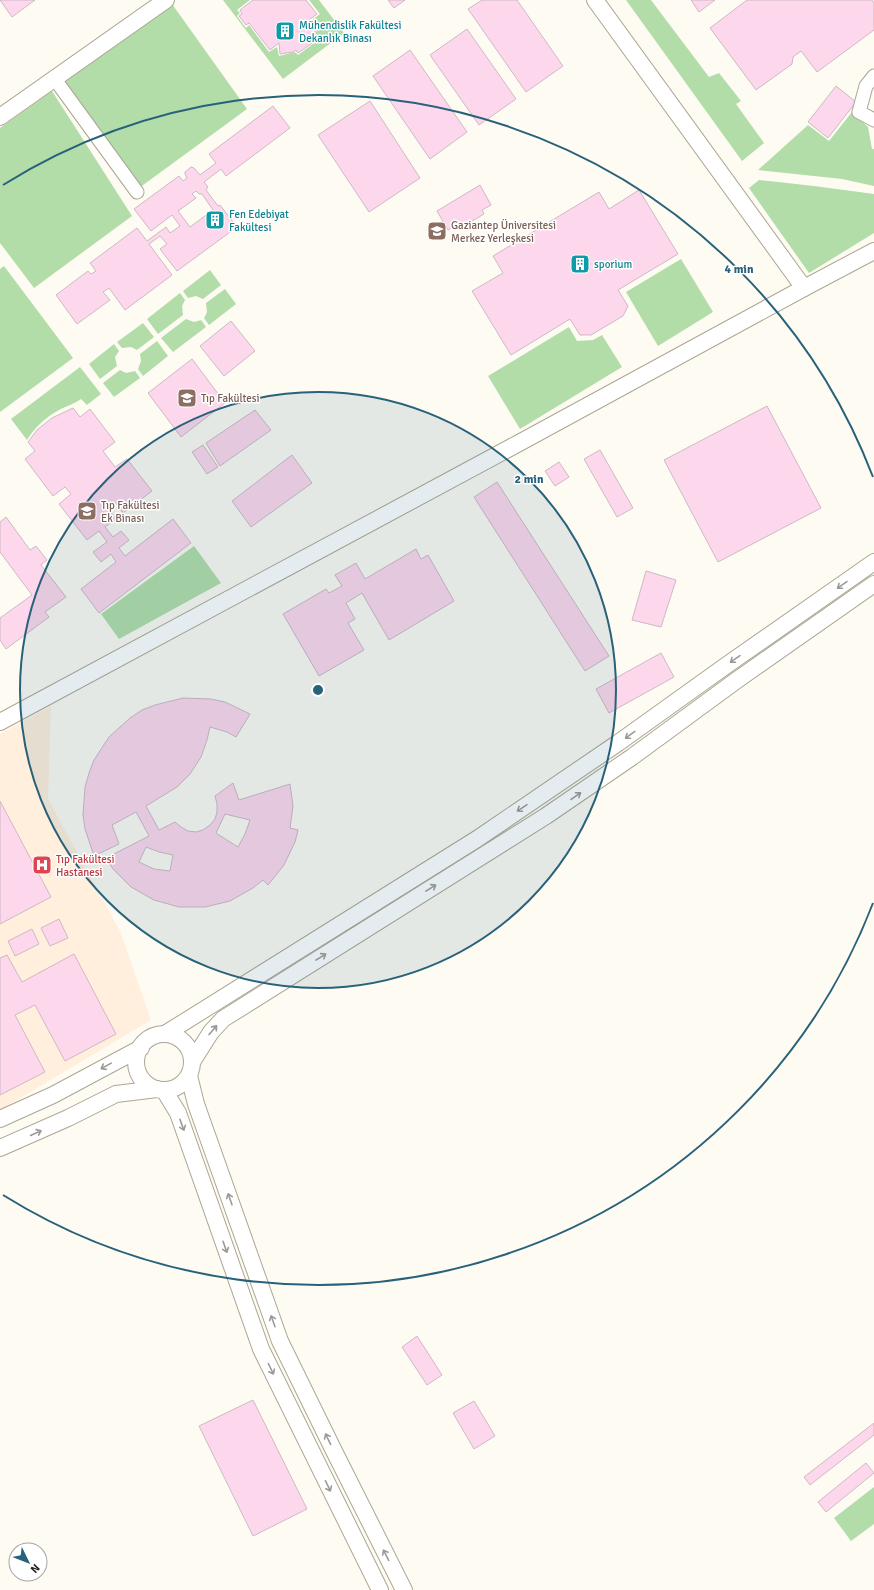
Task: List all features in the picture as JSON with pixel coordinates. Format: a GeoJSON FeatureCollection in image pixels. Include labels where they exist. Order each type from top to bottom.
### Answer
{"type":"FeatureCollection","features":[{"type":"Feature","properties":{"kind":"street"},"geometry":{"type":"LineString","coordinates":[[0,117],[166,0]]}},
{"type":"Feature","properties":{"kind":"street"},"geometry":{"type":"LineString","coordinates":[[595,0],[804,288]]}},
{"type":"Feature","properties":{"kind":"street"},"geometry":{"type":"LineString","coordinates":[[874,76],[866,86],[859,112],[874,120]]}},
{"type":"Feature","properties":{"kind":"street"},"geometry":{"type":"LineString","coordinates":[[54,78],[137,192]]}},
{"type":"Feature","properties":{"kind":"street"},"geometry":{"type":"LineString","coordinates":[[0,722],[874,251]]}},
{"type":"Feature","properties":{"kind":"street"},"geometry":{"type":"LineString","coordinates":[[0,1119],[53,1095],[140,1048],[151,1038],[165,1034],[477,839],[618,743],[874,562]]}},
{"type":"Feature","properties":{"kind":"street"},"geometry":{"type":"LineString","coordinates":[[0,1148],[68,1118],[116,1094],[178,1086],[190,1069],[211,1032],[223,1019],[546,816],[632,757],[737,680],[874,584]]}},
{"type":"Feature","properties":{"kind":"street"},"geometry":{"type":"LineString","coordinates":[[165,1034],[172,1035],[184,1043],[191,1055],[190,1069],[196,1104],[280,1341],[404,1590]]}},
{"type":"Feature","properties":{"kind":"street"},"geometry":{"type":"LineString","coordinates":[[140,1048],[138,1055],[138,1069],[144,1082],[160,1089],[178,1113],[261,1348],[380,1590]]}},
{"type":"Feature","properties":{"kind":"shaded area","name":"Tıp Fakültesi Hastanesi"},"geometry":{"type":"Polygon","coordinates":[[[51,706],[48,799],[120,931],[151,1020],[0,1110],[0,734],[51,706]]]}},
{"type":"Feature","properties":{"kind":"green space"},"geometry":{"type":"Polygon","coordinates":[[[223,0],[250,0],[237,10],[240,13],[237,16],[246,28],[249,25],[269,52],[277,47],[279,56],[295,52],[298,55],[314,43],[312,40],[320,24],[312,20],[320,14],[309,0],[319,0],[344,33],[283,79],[223,0]]]}},
{"type":"Feature","properties":{"kind":"green space"},"geometry":{"type":"Polygon","coordinates":[[[626,0],[651,0],[709,77],[719,73],[741,101],[736,104],[764,143],[742,161],[626,0]]]}},
{"type":"Feature","properties":{"kind":"green space"},"geometry":{"type":"Polygon","coordinates":[[[172,4],[247,109],[139,188],[62,81],[172,4]]]}},
{"type":"Feature","properties":{"kind":"green space"},"geometry":{"type":"Polygon","coordinates":[[[52,91],[132,216],[34,288],[0,243],[0,128],[52,91]]]}},
{"type":"Feature","properties":{"kind":"green space"},"geometry":{"type":"Polygon","coordinates":[[[852,112],[868,127],[872,149],[874,149],[874,186],[842,179],[758,170],[808,125],[829,141],[852,112]]]}},
{"type":"Feature","properties":{"kind":"green space"},"geometry":{"type":"Polygon","coordinates":[[[759,180],[874,194],[874,233],[809,273],[749,188],[759,180]]]}},
{"type":"Feature","properties":{"kind":"green space"},"geometry":{"type":"Polygon","coordinates":[[[681,259],[713,312],[658,346],[626,292],[681,259]]]}},
{"type":"Feature","properties":{"kind":"green space"},"geometry":{"type":"Polygon","coordinates":[[[4,266],[73,358],[0,412],[0,269],[4,266]]]}},
{"type":"Feature","properties":{"kind":"green space"},"geometry":{"type":"Polygon","coordinates":[[[210,270],[221,285],[203,299],[196,296],[188,298],[183,291],[210,270]]]}},
{"type":"Feature","properties":{"kind":"green space"},"geometry":{"type":"Polygon","coordinates":[[[225,289],[236,304],[209,325],[204,318],[207,312],[206,303],[225,289]]]}},
{"type":"Feature","properties":{"kind":"green space"},"geometry":{"type":"Polygon","coordinates":[[[180,293],[185,300],[182,306],[183,315],[158,334],[147,319],[180,293]]]}},
{"type":"Feature","properties":{"kind":"green space"},"geometry":{"type":"Polygon","coordinates":[[[186,319],[194,322],[201,320],[206,327],[173,352],[161,338],[186,319]]]}},
{"type":"Feature","properties":{"kind":"green space"},"geometry":{"type":"Polygon","coordinates":[[[143,323],[154,337],[137,350],[131,347],[122,348],[117,342],[143,323]]]}},
{"type":"Feature","properties":{"kind":"green space"},"geometry":{"type":"Polygon","coordinates":[[[569,327],[577,341],[593,340],[602,335],[622,367],[520,429],[488,376],[569,327]]]}},
{"type":"Feature","properties":{"kind":"green space"},"geometry":{"type":"Polygon","coordinates":[[[157,341],[168,356],[143,376],[138,369],[141,361],[140,354],[157,341]]]}},
{"type":"Feature","properties":{"kind":"green space"},"geometry":{"type":"Polygon","coordinates":[[[114,344],[119,351],[115,357],[117,366],[100,379],[89,364],[114,344]]]}},
{"type":"Feature","properties":{"kind":"green space"},"geometry":{"type":"Polygon","coordinates":[[[80,367],[101,394],[87,405],[81,399],[54,413],[37,427],[27,440],[11,419],[80,367]]]}},
{"type":"Feature","properties":{"kind":"green space"},"geometry":{"type":"Polygon","coordinates":[[[120,370],[126,373],[135,371],[140,378],[114,397],[103,383],[120,370]]]}},
{"type":"Feature","properties":{"kind":"green space"},"geometry":{"type":"Polygon","coordinates":[[[194,546],[221,583],[119,639],[101,614],[194,546]]]}},
{"type":"Feature","properties":{"kind":"green space"},"geometry":{"type":"Polygon","coordinates":[[[874,1487],[874,1524],[851,1541],[834,1518],[874,1487]]]}},
{"type":"Feature","properties":{"kind":"building"},"geometry":{"type":"Polygon","coordinates":[[[0,0],[35,0],[12,17],[0,0]]]}},
{"type":"Feature","properties":{"kind":"building","name":"Mühendislik Fakültesi Dekanlık Binası"},"geometry":{"type":"Polygon","coordinates":[[[253,0],[306,0],[317,14],[308,21],[318,25],[313,37],[310,39],[312,43],[298,53],[296,50],[293,52],[280,54],[279,43],[270,50],[249,23],[246,25],[239,16],[242,14],[240,10],[253,0]]]}},
{"type":"Feature","properties":{"kind":"building"},"geometry":{"type":"Polygon","coordinates":[[[388,0],[405,0],[394,8],[388,0]]]}},
{"type":"Feature","properties":{"kind":"building"},"geometry":{"type":"Polygon","coordinates":[[[482,0],[517,0],[563,66],[526,92],[468,9],[482,0]]]}},
{"type":"Feature","properties":{"kind":"building"},"geometry":{"type":"Polygon","coordinates":[[[691,0],[715,0],[699,12],[691,0]]]}},
{"type":"Feature","properties":{"kind":"building"},"geometry":{"type":"Polygon","coordinates":[[[747,0],[872,0],[874,3],[874,30],[817,72],[801,51],[793,57],[792,64],[756,90],[710,28],[747,0]]]}},
{"type":"Feature","properties":{"kind":"building"},"geometry":{"type":"Polygon","coordinates":[[[467,29],[516,99],[479,125],[430,55],[467,29]]]}},
{"type":"Feature","properties":{"kind":"building"},"geometry":{"type":"Polygon","coordinates":[[[410,50],[467,132],[430,159],[373,76],[410,50]]]}},
{"type":"Feature","properties":{"kind":"building"},"geometry":{"type":"Polygon","coordinates":[[[836,86],[856,102],[828,138],[808,122],[836,86]]]}},
{"type":"Feature","properties":{"kind":"building"},"geometry":{"type":"Polygon","coordinates":[[[370,101],[420,178],[369,212],[318,135],[370,101]]]}},
{"type":"Feature","properties":{"kind":"building","name":"Fen Edebiyat Fakültesi"},"geometry":{"type":"Polygon","coordinates":[[[273,106],[290,128],[226,176],[221,169],[204,182],[208,187],[206,190],[237,227],[177,271],[160,249],[167,244],[160,236],[149,244],[172,275],[125,310],[109,288],[103,292],[110,300],[77,324],[56,295],[88,271],[91,274],[96,271],[90,263],[137,228],[147,241],[166,227],[170,233],[180,226],[172,215],[151,231],[134,209],[179,176],[183,181],[187,178],[185,172],[191,167],[194,168],[200,175],[216,163],[209,154],[273,106]],[[196,191],[192,194],[196,198],[178,211],[190,227],[213,210],[202,194],[199,194],[196,191]]]}},
{"type":"Feature","properties":{"kind":"building"},"geometry":{"type":"Polygon","coordinates":[[[480,185],[491,205],[482,210],[484,214],[462,227],[460,223],[448,230],[437,211],[480,185]]]}},
{"type":"Feature","properties":{"kind":"building","name":"sporium"},"geometry":{"type":"Polygon","coordinates":[[[639,190],[678,254],[618,290],[628,306],[623,316],[591,335],[580,335],[570,319],[511,355],[472,291],[503,273],[493,256],[599,192],[609,209],[639,190]]]}},
{"type":"Feature","properties":{"kind":"building"},"geometry":{"type":"Polygon","coordinates":[[[231,321],[255,351],[224,376],[200,346],[231,321]]]}},
{"type":"Feature","properties":{"kind":"building","name":"Tıp Fakültesi"},"geometry":{"type":"Polygon","coordinates":[[[192,359],[225,403],[181,437],[148,393],[192,359]]]}},
{"type":"Feature","properties":{"kind":"building"},"geometry":{"type":"Polygon","coordinates":[[[767,406],[821,508],[718,562],[664,460],[767,406]]]}},
{"type":"Feature","properties":{"kind":"building","name":"Tıp Fakültesi Ek Binası"},"geometry":{"type":"Polygon","coordinates":[[[73,408],[80,417],[90,409],[115,442],[103,451],[115,467],[127,459],[152,491],[123,513],[116,503],[108,508],[116,519],[105,527],[113,537],[121,531],[129,540],[119,548],[125,556],[173,519],[191,543],[99,613],[81,589],[116,562],[111,554],[101,562],[93,552],[107,542],[99,531],[87,540],[59,504],[71,494],[65,487],[53,496],[25,459],[35,451],[28,442],[37,430],[52,418],[73,408]]]}},
{"type":"Feature","properties":{"kind":"building"},"geometry":{"type":"Polygon","coordinates":[[[255,410],[271,430],[220,466],[206,443],[255,410]]]}},
{"type":"Feature","properties":{"kind":"building"},"geometry":{"type":"Polygon","coordinates":[[[203,445],[218,467],[207,474],[192,452],[203,445]]]}},
{"type":"Feature","properties":{"kind":"building"},"geometry":{"type":"Polygon","coordinates":[[[600,450],[633,508],[617,517],[584,459],[600,450]]]}},
{"type":"Feature","properties":{"kind":"building"},"geometry":{"type":"Polygon","coordinates":[[[292,455],[312,483],[251,527],[232,501],[292,455]]]}},
{"type":"Feature","properties":{"kind":"building"},"geometry":{"type":"Polygon","coordinates":[[[559,462],[569,477],[555,486],[545,471],[559,462]]]}},
{"type":"Feature","properties":{"kind":"building"},"geometry":{"type":"Polygon","coordinates":[[[497,482],[609,656],[585,671],[474,497],[497,482]]]}},
{"type":"Feature","properties":{"kind":"building"},"geometry":{"type":"Polygon","coordinates":[[[6,517],[30,550],[36,546],[47,560],[41,565],[66,597],[45,612],[49,617],[6,649],[0,640],[0,618],[32,595],[0,552],[0,522],[6,517]]]}},
{"type":"Feature","properties":{"kind":"building"},"geometry":{"type":"Polygon","coordinates":[[[416,549],[421,559],[428,555],[454,601],[389,640],[362,593],[346,603],[355,619],[348,623],[364,650],[319,676],[283,614],[326,589],[329,593],[342,586],[335,575],[356,563],[365,579],[416,549]]]}},
{"type":"Feature","properties":{"kind":"building"},"geometry":{"type":"Polygon","coordinates":[[[646,571],[676,580],[661,627],[632,620],[646,571]]]}},
{"type":"Feature","properties":{"kind":"building"},"geometry":{"type":"Polygon","coordinates":[[[661,653],[674,677],[609,713],[596,689],[661,653]]]}},
{"type":"Feature","properties":{"kind":"building"},"geometry":{"type":"Polygon","coordinates":[[[183,698],[211,699],[225,702],[250,714],[236,737],[227,732],[210,727],[201,757],[190,774],[177,787],[146,806],[159,830],[175,822],[188,831],[196,832],[203,830],[215,819],[217,804],[215,796],[233,783],[239,800],[290,784],[293,806],[290,828],[298,830],[295,842],[284,865],[268,885],[263,880],[253,888],[230,901],[205,907],[179,907],[154,900],[131,887],[113,869],[106,858],[149,836],[136,812],[112,825],[119,844],[94,856],[85,829],[83,815],[85,787],[94,760],[109,737],[130,718],[142,710],[183,698]],[[225,814],[216,833],[238,847],[250,820],[225,814]],[[146,847],[139,862],[154,869],[170,871],[173,855],[146,847]]]}},
{"type":"Feature","properties":{"kind":"building"},"geometry":{"type":"Polygon","coordinates":[[[0,801],[51,897],[0,924],[0,801]]]}},
{"type":"Feature","properties":{"kind":"building"},"geometry":{"type":"Polygon","coordinates":[[[59,919],[68,938],[50,946],[41,928],[59,919]]]}},
{"type":"Feature","properties":{"kind":"building"},"geometry":{"type":"Polygon","coordinates":[[[32,929],[39,944],[15,956],[8,941],[32,929]]]}},
{"type":"Feature","properties":{"kind":"building"},"geometry":{"type":"Polygon","coordinates":[[[74,954],[116,1034],[65,1061],[35,1005],[15,1015],[45,1072],[0,1095],[0,958],[7,955],[22,982],[74,954]]]}},
{"type":"Feature","properties":{"kind":"building"},"geometry":{"type":"Polygon","coordinates":[[[417,1336],[442,1375],[427,1385],[402,1347],[417,1336]]]}},
{"type":"Feature","properties":{"kind":"building"},"geometry":{"type":"Polygon","coordinates":[[[253,1400],[307,1509],[253,1536],[199,1426],[253,1400]]]}},
{"type":"Feature","properties":{"kind":"building"},"geometry":{"type":"Polygon","coordinates":[[[474,1401],[495,1436],[474,1449],[453,1413],[474,1401]]]}},
{"type":"Feature","properties":{"kind":"building"},"geometry":{"type":"Polygon","coordinates":[[[874,1423],[874,1435],[810,1485],[804,1477],[874,1423]]]}},
{"type":"Feature","properties":{"kind":"building"},"geometry":{"type":"Polygon","coordinates":[[[866,1463],[874,1473],[826,1512],[818,1502],[866,1463]]]}},
{"type":"Feature","properties":{"kind":"place","name":"Mühendislik Fakültesi Dekanlık Binası"},"geometry":{"type":"Point","coordinates":[285,31]}},
{"type":"Feature","properties":{"kind":"place","name":"Fen Edebiyat Fakültesi"},"geometry":{"type":"Point","coordinates":[215,220]}},
{"type":"Feature","properties":{"kind":"place","name":"Gaziantep Üniversitesi Merkez Yerleşkesi"},"geometry":{"type":"Point","coordinates":[437,231]}},
{"type":"Feature","properties":{"kind":"place","name":"sporium"},"geometry":{"type":"Point","coordinates":[580,264]}},
{"type":"Feature","properties":{"kind":"place","name":"Tıp Fakültesi"},"geometry":{"type":"Point","coordinates":[187,398]}},
{"type":"Feature","properties":{"kind":"place","name":"Tıp Fakültesi Ek Binası"},"geometry":{"type":"Point","coordinates":[87,511]}},
{"type":"Feature","properties":{"kind":"place","name":"Tıp Fakültesi Hastanesi"},"geometry":{"type":"Point","coordinates":[42,865]}}]}
